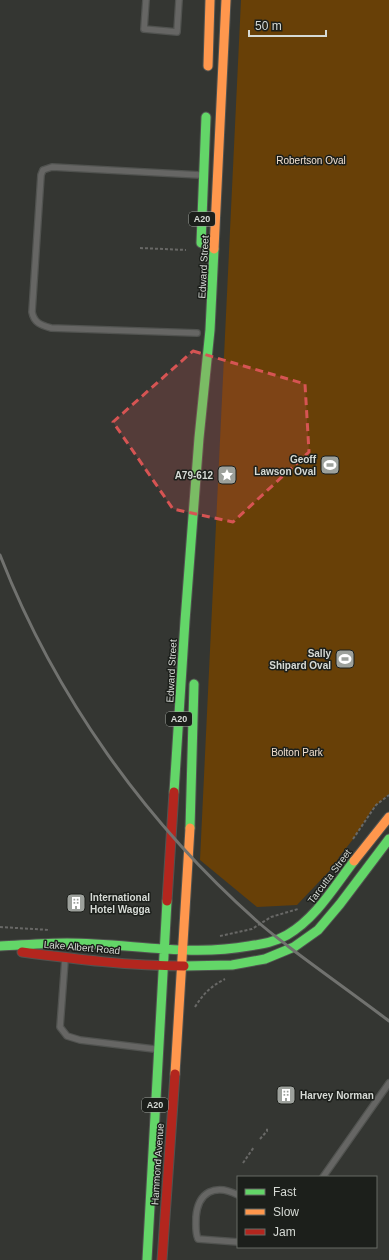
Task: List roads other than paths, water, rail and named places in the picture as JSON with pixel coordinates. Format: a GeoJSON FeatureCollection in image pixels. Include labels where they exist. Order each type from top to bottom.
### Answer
{"type":"FeatureCollection","features":[{"type":"Feature","properties":{"kind":"main road"},"geometry":{"type":"LineString","coordinates":[[208,74],[210,0]]}},
{"type":"Feature","properties":{"kind":"main road","name":"Edward Street"},"geometry":{"type":"LineString","coordinates":[[163,949],[195,489],[210,330],[226,0]]}},
{"type":"Feature","properties":{"kind":"main road","name":"Edward Street"},"geometry":{"type":"LineString","coordinates":[[200,252],[206,105]]}},
{"type":"Feature","properties":{"kind":"main road"},"geometry":{"type":"LineString","coordinates":[[197,337],[198,321]]}},
{"type":"Feature","properties":{"kind":"main road","name":"Edward Street"},"geometry":{"type":"LineString","coordinates":[[198,363],[199,438]]}},
{"type":"Feature","properties":{"kind":"main road","name":"Edward Street"},"geometry":{"type":"LineString","coordinates":[[194,623],[195,489]]}},
{"type":"Feature","properties":{"kind":"main road","name":"A20"},"geometry":{"type":"LineString","coordinates":[[184,949],[194,678]]}},
{"type":"Feature","properties":{"kind":"main road","name":"Tarcutta Street"},"geometry":{"type":"LineString","coordinates":[[163,949],[234,949],[270,943],[287,935],[318,909],[365,846],[389,817]]}},
{"type":"Feature","properties":{"kind":"main road"},"geometry":{"type":"LineString","coordinates":[[182,966],[232,965],[249,963],[265,959],[294,947],[318,930],[329,918],[389,839]]}},
{"type":"Feature","properties":{"kind":"main road","name":"Lake Albert Road"},"geometry":{"type":"LineString","coordinates":[[0,947],[66,943],[163,949]]}},
{"type":"Feature","properties":{"kind":"main road","name":"Lake Albert Road"},"geometry":{"type":"LineString","coordinates":[[0,947],[32,954],[66,958],[162,966],[182,966]]}},
{"type":"Feature","properties":{"kind":"main road","name":"Hammond Avenue"},"geometry":{"type":"LineString","coordinates":[[147,1260],[163,949]]}},
{"type":"Feature","properties":{"kind":"main road","name":"Hammond Avenue"},"geometry":{"type":"LineString","coordinates":[[162,1260],[184,949]]}},
{"type":"Feature","properties":{"kind":"lane"},"geometry":{"type":"LineString","coordinates":[[146,0],[144,29],[177,32],[179,0]]}},
{"type":"Feature","properties":{"kind":"lane"},"geometry":{"type":"LineString","coordinates":[[197,337],[139,331],[51,328],[43,326],[34,319],[32,312],[41,175],[43,170],[52,166],[218,176]]}},
{"type":"Feature","properties":{"kind":"lane"},"geometry":{"type":"LineString","coordinates":[[66,958],[60,1027],[67,1036],[80,1040],[158,1049]]}},
{"type":"Feature","properties":{"kind":"lane"},"geometry":{"type":"LineString","coordinates":[[324,1176],[389,1083]]}},
{"type":"Feature","properties":{"kind":"lane"},"geometry":{"type":"LineString","coordinates":[[237,1195],[226,1191],[212,1190],[201,1198],[197,1206],[196,1224],[196,1234],[198,1239],[237,1242]]}},
{"type":"Feature","properties":{"kind":"railway"},"geometry":{"type":"LineString","coordinates":[[0,555],[22,607],[48,658],[76,707],[107,754],[141,799],[178,842],[217,883],[258,922],[289,947],[389,1021]]}},
{"type":"Feature","properties":{"kind":"place","name":"Geoff Lawson Oval"},"geometry":{"type":"Point","coordinates":[330,465]}},
{"type":"Feature","properties":{"kind":"place","name":"A79-612"},"geometry":{"type":"Point","coordinates":[227,475]}},
{"type":"Feature","properties":{"kind":"place","name":"Sally Shipard Oval"},"geometry":{"type":"Point","coordinates":[345,659]}},
{"type":"Feature","properties":{"kind":"place","name":"International Hotel Wagga"},"geometry":{"type":"Point","coordinates":[76,903]}},
{"type":"Feature","properties":{"kind":"place","name":"Harvey Norman"},"geometry":{"type":"Point","coordinates":[286,1095]}},
{"type":"Feature","properties":{"kind":"park label","name":"Robertson Oval"},"geometry":{"type":"Point","coordinates":[311,160]}},
{"type":"Feature","properties":{"kind":"park label","name":"Bolton Park"},"geometry":{"type":"Point","coordinates":[297,752]}}]}
